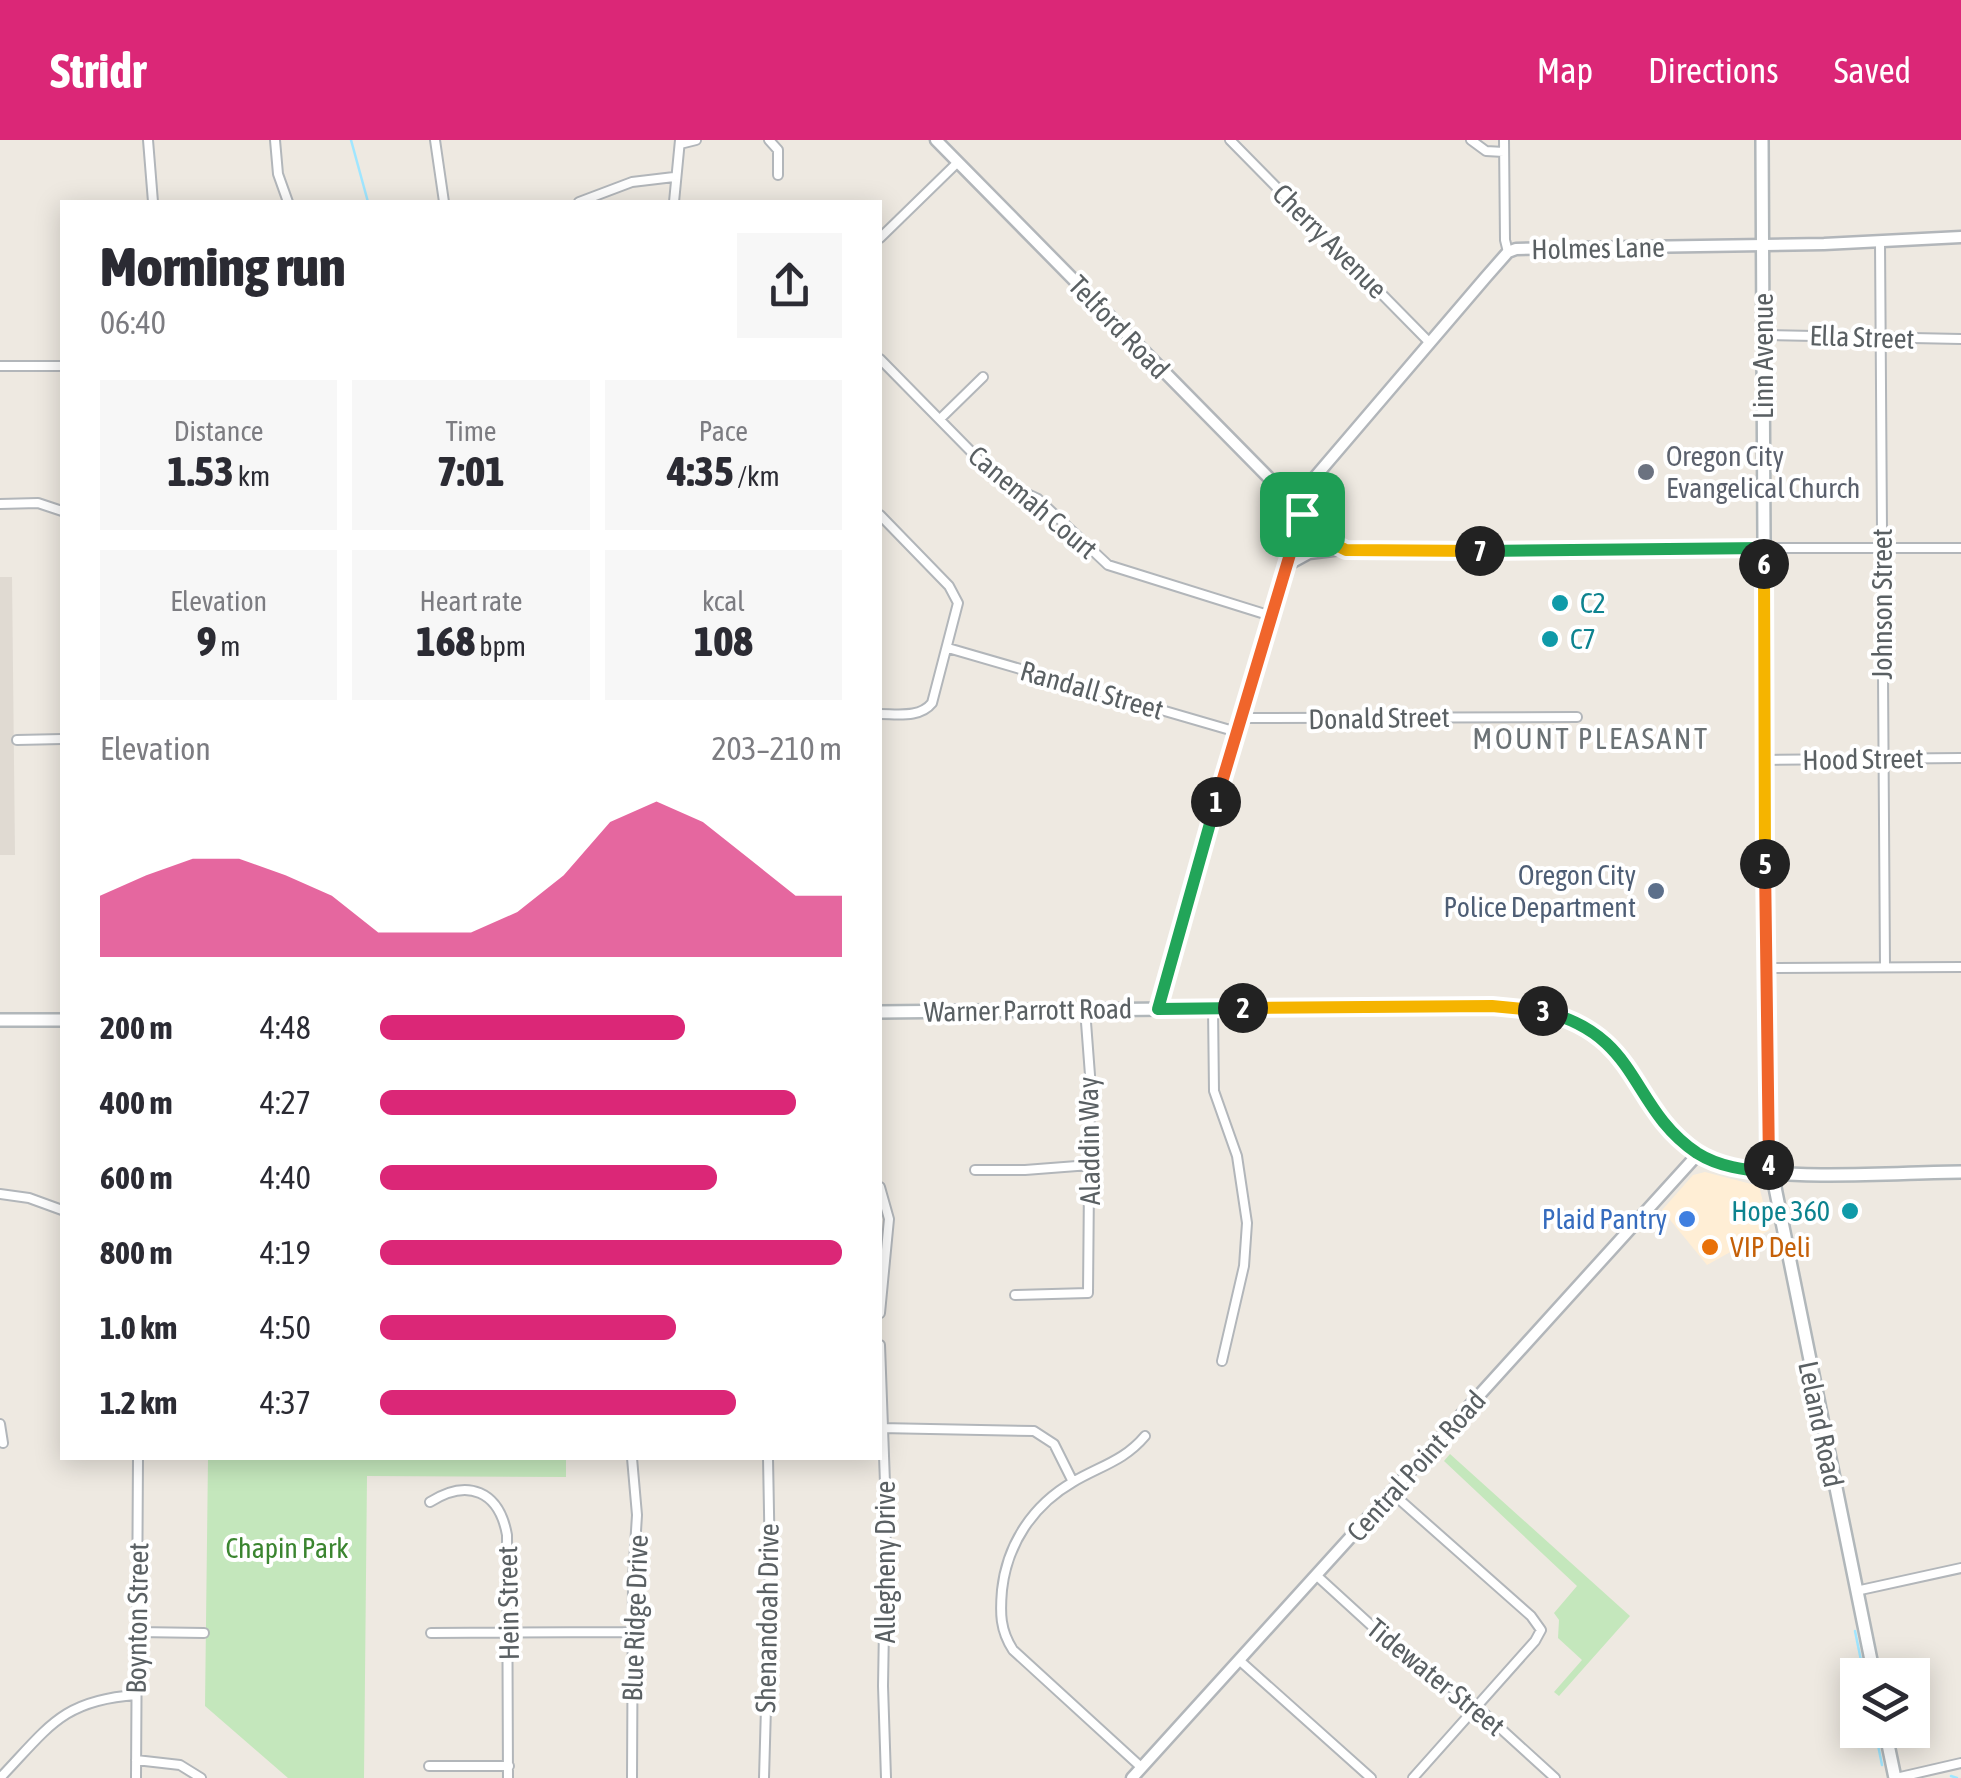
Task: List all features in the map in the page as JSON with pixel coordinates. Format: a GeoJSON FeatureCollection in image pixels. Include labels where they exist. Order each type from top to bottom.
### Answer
{"type":"FeatureCollection","features":[{"type":"Feature","properties":{"kind":"main road","name":"Linn Avenue"},"geometry":{"type":"LineString","coordinates":[[1762,140],[1770,1172]]}},
{"type":"Feature","properties":{"kind":"main road","name":"Warner Parrott Road"},"geometry":{"type":"LineString","coordinates":[[882,1012],[1492,1006],[1539,1010],[1591,1030],[1609,1044],[1627,1064],[1654,1109],[1698,1154],[1726,1166],[1770,1172],[1961,1172]]}},
{"type":"Feature","properties":{"kind":"main road"},"geometry":{"type":"LineString","coordinates":[[0,1020],[60,1020]]}},
{"type":"Feature","properties":{"kind":"main road","name":"Leland Road"},"geometry":{"type":"LineString","coordinates":[[1770,1172],[1870,1658]]}},
{"type":"Feature","properties":{"kind":"main road"},"geometry":{"type":"LineString","coordinates":[[1889,1748],[1895,1778]]}},
{"type":"Feature","properties":{"kind":"street"},"geometry":{"type":"LineString","coordinates":[[148,140],[153,200]]}},
{"type":"Feature","properties":{"kind":"street"},"geometry":{"type":"LineString","coordinates":[[275,140],[278,174],[287,200]]}},
{"type":"Feature","properties":{"kind":"street"},"geometry":{"type":"LineString","coordinates":[[435,140],[444,200]]}},
{"type":"Feature","properties":{"kind":"street"},"geometry":{"type":"LineString","coordinates":[[674,200],[680,142],[696,140]]}},
{"type":"Feature","properties":{"kind":"street"},"geometry":{"type":"LineString","coordinates":[[769,140],[778,150],[778,175]]}},
{"type":"Feature","properties":{"kind":"street","name":"Telford Road"},"geometry":{"type":"LineString","coordinates":[[936,140],[1328,541],[1342,550]]}},
{"type":"Feature","properties":{"kind":"street","name":"Cherry Avenue"},"geometry":{"type":"LineString","coordinates":[[1230,140],[1430,343]]}},
{"type":"Feature","properties":{"kind":"street"},"geometry":{"type":"LineString","coordinates":[[1472,140],[1486,150],[1504,152]]}},
{"type":"Feature","properties":{"kind":"street"},"geometry":{"type":"LineString","coordinates":[[1504,140],[1508,252]]}},
{"type":"Feature","properties":{"kind":"street"},"geometry":{"type":"LineString","coordinates":[[882,236],[958,162]]}},
{"type":"Feature","properties":{"kind":"street"},"geometry":{"type":"LineString","coordinates":[[584,200],[632,182],[674,177]]}},
{"type":"Feature","properties":{"kind":"street","name":"Holmes Lane"},"geometry":{"type":"LineString","coordinates":[[1292,504],[1508,252],[1880,242],[1961,236]]}},
{"type":"Feature","properties":{"kind":"street","name":"Johnson Street"},"geometry":{"type":"LineString","coordinates":[[1880,242],[1885,967]]}},
{"type":"Feature","properties":{"kind":"street","name":"Ella Street"},"geometry":{"type":"LineString","coordinates":[[1763,335],[1961,339]]}},
{"type":"Feature","properties":{"kind":"street","name":"Canemah Court"},"geometry":{"type":"LineString","coordinates":[[882,361],[1001,482],[1038,499],[1108,565],[1271,616]]}},
{"type":"Feature","properties":{"kind":"street"},"geometry":{"type":"LineString","coordinates":[[0,366],[60,366]]}},
{"type":"Feature","properties":{"kind":"street"},"geometry":{"type":"LineString","coordinates":[[940,420],[982,377]]}},
{"type":"Feature","properties":{"kind":"street"},"geometry":{"type":"LineString","coordinates":[[0,504],[38,503],[60,510]]}},
{"type":"Feature","properties":{"kind":"street"},"geometry":{"type":"LineString","coordinates":[[1158,1009],[1302,514]]}},
{"type":"Feature","properties":{"kind":"street"},"geometry":{"type":"LineString","coordinates":[[882,517],[950,586],[958,610],[932,703],[926,711],[882,714]]}},
{"type":"Feature","properties":{"kind":"street"},"geometry":{"type":"LineString","coordinates":[[1286,566],[1303,555],[1342,550],[1961,548]]}},
{"type":"Feature","properties":{"kind":"street","name":"Randall Street"},"geometry":{"type":"LineString","coordinates":[[948,648],[1237,732]]}},
{"type":"Feature","properties":{"kind":"street","name":"Donald Street"},"geometry":{"type":"LineString","coordinates":[[1241,718],[1576,717]]}},
{"type":"Feature","properties":{"kind":"street"},"geometry":{"type":"LineString","coordinates":[[17,740],[60,739]]}},
{"type":"Feature","properties":{"kind":"street","name":"Hood Street"},"geometry":{"type":"LineString","coordinates":[[1764,760],[1961,758]]}},
{"type":"Feature","properties":{"kind":"street"},"geometry":{"type":"LineString","coordinates":[[1766,968],[1961,966]]}},
{"type":"Feature","properties":{"kind":"street"},"geometry":{"type":"LineString","coordinates":[[1213,1008],[1214,1092],[1238,1156],[1247,1222],[1244,1266],[1222,1361]]}},
{"type":"Feature","properties":{"kind":"street","name":"Aladdin Way"},"geometry":{"type":"LineString","coordinates":[[1015,1294],[1088,1293],[1090,1075],[1085,1010]]}},
{"type":"Feature","properties":{"kind":"street","name":"Central Point Road"},"geometry":{"type":"LineString","coordinates":[[1132,1778],[1698,1154]]}},
{"type":"Feature","properties":{"kind":"street"},"geometry":{"type":"LineString","coordinates":[[975,1170],[1090,1164]]}},
{"type":"Feature","properties":{"kind":"street"},"geometry":{"type":"LineString","coordinates":[[0,1194],[29,1198],[60,1209]]}},
{"type":"Feature","properties":{"kind":"street"},"geometry":{"type":"LineString","coordinates":[[882,1195],[889,1220],[882,1292]]}},
{"type":"Feature","properties":{"kind":"street"},"geometry":{"type":"LineString","coordinates":[[0,1424],[2,1444]]}},
{"type":"Feature","properties":{"kind":"street"},"geometry":{"type":"LineString","coordinates":[[882,1428],[1034,1431],[1054,1444],[1072,1482]]}},
{"type":"Feature","properties":{"kind":"street","name":"Allegheny Drive"},"geometry":{"type":"LineString","coordinates":[[882,1428],[886,1778]]}},
{"type":"Feature","properties":{"kind":"street"},"geometry":{"type":"LineString","coordinates":[[1141,1767],[1013,1650],[1002,1631],[1004,1574],[1016,1541],[1041,1507],[1072,1482],[1132,1452],[1145,1436]]}},
{"type":"Feature","properties":{"kind":"street","name":"Boynton Street"},"geometry":{"type":"LineString","coordinates":[[136,1778],[138,1460]]}},
{"type":"Feature","properties":{"kind":"street","name":"Blue Ridge Drive"},"geometry":{"type":"LineString","coordinates":[[632,1460],[637,1515],[632,1778]]}},
{"type":"Feature","properties":{"kind":"street","name":"Shenandoah Drive"},"geometry":{"type":"LineString","coordinates":[[764,1778],[770,1565],[768,1460]]}},
{"type":"Feature","properties":{"kind":"street","name":"Hein Street"},"geometry":{"type":"LineString","coordinates":[[430,1502],[444,1494],[477,1491],[498,1507],[508,1536],[508,1778]]}},
{"type":"Feature","properties":{"kind":"street"},"geometry":{"type":"LineString","coordinates":[[1392,1493],[1541,1630],[1413,1778]]}},
{"type":"Feature","properties":{"kind":"street"},"geometry":{"type":"LineString","coordinates":[[1856,1591],[1961,1568]]}},
{"type":"Feature","properties":{"kind":"street","name":"Tidewater Street"},"geometry":{"type":"LineString","coordinates":[[1316,1575],[1385,1638],[1477,1707],[1555,1778]]}},
{"type":"Feature","properties":{"kind":"street"},"geometry":{"type":"LineString","coordinates":[[137,1632],[204,1632]]}},
{"type":"Feature","properties":{"kind":"street"},"geometry":{"type":"LineString","coordinates":[[431,1633],[633,1632]]}},
{"type":"Feature","properties":{"kind":"street"},"geometry":{"type":"LineString","coordinates":[[1240,1660],[1371,1778]]}},
{"type":"Feature","properties":{"kind":"street"},"geometry":{"type":"LineString","coordinates":[[0,1778],[65,1714],[94,1699],[136,1695]]}},
{"type":"Feature","properties":{"kind":"street"},"geometry":{"type":"LineString","coordinates":[[136,1760],[180,1766],[200,1778]]}},
{"type":"Feature","properties":{"kind":"street"},"geometry":{"type":"LineString","coordinates":[[1895,1778],[1961,1763]]}},
{"type":"Feature","properties":{"kind":"street"},"geometry":{"type":"LineString","coordinates":[[429,1766],[508,1766]]}},
{"type":"Feature","properties":{"kind":"shaded area"},"geometry":{"type":"Polygon","coordinates":[[[0,577],[12,577],[15,855],[0,855],[0,577]]]}},
{"type":"Feature","properties":{"kind":"shaded area"},"geometry":{"type":"Polygon","coordinates":[[[1705,1172],[1759,1186],[1770,1230],[1707,1265],[1662,1210],[1693,1175],[1705,1172]]]}},
{"type":"Feature","properties":{"kind":"green space"},"geometry":{"type":"Polygon","coordinates":[[[1450,1454],[1630,1616],[1559,1696],[1554,1692],[1582,1660],[1558,1638],[1559,1620],[1554,1613],[1577,1586],[1444,1461],[1450,1454]]]}},
{"type":"Feature","properties":{"kind":"green space","name":"Chapin Park"},"geometry":{"type":"Polygon","coordinates":[[[208,1460],[566,1460],[566,1477],[367,1476],[364,1778],[288,1778],[205,1706],[208,1460]]]}},
{"type":"Feature","properties":{"kind":"waterway"},"geometry":{"type":"LineString","coordinates":[[351,140],[367,200]]}},
{"type":"Feature","properties":{"kind":"waterway"},"geometry":{"type":"LineString","coordinates":[[1855,1631],[1861,1658]]}},
{"type":"Feature","properties":{"kind":"waterway"},"geometry":{"type":"LineString","coordinates":[[1879,1748],[1882,1765]]}},
{"type":"Feature","properties":{"kind":"waterway"},"geometry":{"type":"LineString","coordinates":[[1951,1776],[1957,1778]]}},
{"type":"Feature","properties":{"kind":"place","name":"Oregon City Evangelical Church"},"geometry":{"type":"Point","coordinates":[1646,472]}},
{"type":"Feature","properties":{"kind":"place","name":"C2"},"geometry":{"type":"Point","coordinates":[1560,603]}},
{"type":"Feature","properties":{"kind":"place","name":"C7"},"geometry":{"type":"Point","coordinates":[1550,639]}},
{"type":"Feature","properties":{"kind":"place","name":"Oregon City Police Department"},"geometry":{"type":"Point","coordinates":[1656,891]}},
{"type":"Feature","properties":{"kind":"place","name":"Hope 360"},"geometry":{"type":"Point","coordinates":[1850,1211]}},
{"type":"Feature","properties":{"kind":"place","name":"Plaid Pantry"},"geometry":{"type":"Point","coordinates":[1687,1219]}},
{"type":"Feature","properties":{"kind":"place","name":"VIP Deli"},"geometry":{"type":"Point","coordinates":[1710,1247]}},
{"type":"Feature","properties":{"kind":"district","name":"MOUNT PLEASANT"},"geometry":{"type":"Point","coordinates":[1591,739]}},
{"type":"Feature","properties":{"kind":"route"},"geometry":{"type":"LineString","coordinates":[[1302,514],[1332,544],[1358,552],[1764,548],[1766,1091],[1770,1172],[1726,1166],[1698,1154],[1654,1109],[1627,1064],[1609,1044],[1562,1016],[1492,1006],[1158,1009],[1302,514]]}}]}
